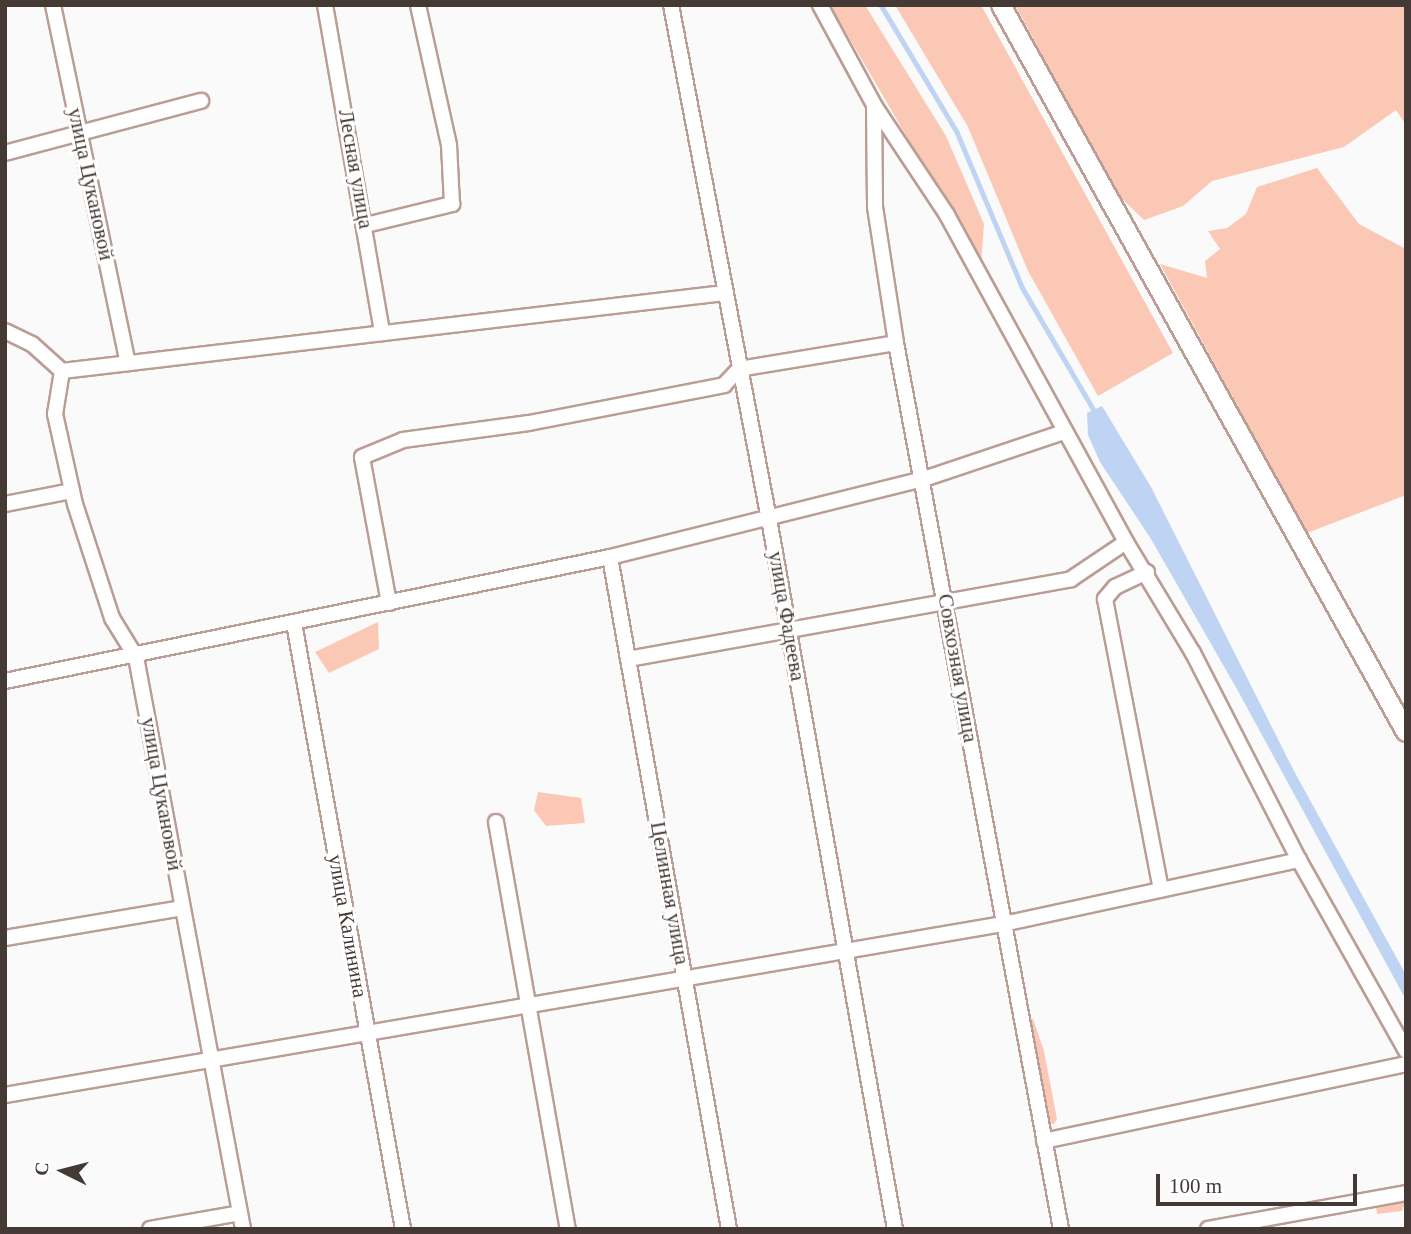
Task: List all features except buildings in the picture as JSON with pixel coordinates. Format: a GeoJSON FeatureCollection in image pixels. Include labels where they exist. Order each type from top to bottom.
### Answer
{"type":"FeatureCollection","features":[{"type":"Feature","properties":{"kind":"main road"},"geometry":{"type":"LineString","coordinates":[[1001,5],[1406,732]]}},
{"type":"Feature","properties":{"kind":"street","name":"улица Цукановой"},"geometry":{"type":"LineString","coordinates":[[53,5],[82,133],[128,363]]}},
{"type":"Feature","properties":{"kind":"street","name":"Лесная улица"},"geometry":{"type":"LineString","coordinates":[[325,5],[366,225],[382,333]]}},
{"type":"Feature","properties":{"kind":"street"},"geometry":{"type":"LineString","coordinates":[[366,225],[452,204],[449,145],[418,5]]}},
{"type":"Feature","properties":{"kind":"street","name":"улица Фадеева"},"geometry":{"type":"LineString","coordinates":[[671,5],[769,519],[895,1229]]}},
{"type":"Feature","properties":{"kind":"street"},"geometry":{"type":"LineString","coordinates":[[820,5],[874,105],[947,215],[1064,432],[1126,542],[1147,572],[1299,860],[1406,1051]]}},
{"type":"Feature","properties":{"kind":"street"},"geometry":{"type":"LineString","coordinates":[[5,153],[201,101]]}},
{"type":"Feature","properties":{"kind":"street","name":"Совхозная улица"},"geometry":{"type":"LineString","coordinates":[[874,105],[875,207],[896,343],[924,479],[1003,924],[1061,1229]]}},
{"type":"Feature","properties":{"kind":"street"},"geometry":{"type":"LineString","coordinates":[[5,331],[32,344],[62,371],[724,293]]}},
{"type":"Feature","properties":{"kind":"street"},"geometry":{"type":"LineString","coordinates":[[389,603],[362,457],[403,440],[529,423],[724,385],[739,369],[896,343]]}},
{"type":"Feature","properties":{"kind":"street","name":"улица Цукановой"},"geometry":{"type":"LineString","coordinates":[[62,371],[55,414],[72,491],[112,618],[136,657],[243,1229]]}},
{"type":"Feature","properties":{"kind":"street"},"geometry":{"type":"LineString","coordinates":[[5,681],[136,657],[610,557],[924,479],[1064,432]]}},
{"type":"Feature","properties":{"kind":"street"},"geometry":{"type":"LineString","coordinates":[[5,504],[72,491]]}},
{"type":"Feature","properties":{"kind":"street"},"geometry":{"type":"LineString","coordinates":[[628,659],[1071,579],[1126,542]]}},
{"type":"Feature","properties":{"kind":"street","name":"Целинная улица"},"geometry":{"type":"LineString","coordinates":[[610,557],[729,1229]]}},
{"type":"Feature","properties":{"kind":"street"},"geometry":{"type":"LineString","coordinates":[[1147,572],[1115,587],[1105,599],[1161,890]]}},
{"type":"Feature","properties":{"kind":"street","name":"улица Калинина"},"geometry":{"type":"LineString","coordinates":[[294,623],[403,1229]]}},
{"type":"Feature","properties":{"kind":"street"},"geometry":{"type":"LineString","coordinates":[[496,822],[568,1229]]}},
{"type":"Feature","properties":{"kind":"street"},"geometry":{"type":"LineString","coordinates":[[5,1095],[685,981],[1003,924],[1299,860]]}},
{"type":"Feature","properties":{"kind":"street"},"geometry":{"type":"LineString","coordinates":[[5,938],[182,908]]}},
{"type":"Feature","properties":{"kind":"street"},"geometry":{"type":"LineString","coordinates":[[1044,1141],[1406,1064]]}},
{"type":"Feature","properties":{"kind":"street"},"geometry":{"type":"LineString","coordinates":[[1208,1229],[1406,1193]]}},
{"type":"Feature","properties":{"kind":"street"},"geometry":{"type":"LineString","coordinates":[[150,1229],[240,1213]]}},
{"type":"Feature","properties":{"kind":"shaded area"},"geometry":{"type":"Polygon","coordinates":[[[830,5],[865,5],[946,136],[984,224],[981,264],[830,5]]]}},
{"type":"Feature","properties":{"kind":"shaded area"},"geometry":{"type":"Polygon","coordinates":[[[895,5],[981,5],[1173,353],[1098,396],[1028,271],[968,127],[895,5]]]}},
{"type":"Feature","properties":{"kind":"shaded area"},"geometry":{"type":"Polygon","coordinates":[[[1015,5],[1406,5],[1406,125],[1396,110],[1344,147],[1212,181],[1183,206],[1144,220],[1119,196],[1015,5]]]}},
{"type":"Feature","properties":{"kind":"shaded area"},"geometry":{"type":"Polygon","coordinates":[[[1317,168],[1359,224],[1406,249],[1406,495],[1307,533],[1160,264],[1207,278],[1205,261],[1220,249],[1208,231],[1227,228],[1246,214],[1257,187],[1317,168]]]}},
{"type":"Feature","properties":{"kind":"shaded area"},"geometry":{"type":"Polygon","coordinates":[[[378,622],[379,649],[329,673],[315,652],[378,622]]]}},
{"type":"Feature","properties":{"kind":"shaded area"},"geometry":{"type":"Polygon","coordinates":[[[538,792],[581,798],[585,823],[546,826],[534,810],[538,792]]]}},
{"type":"Feature","properties":{"kind":"shaded area"},"geometry":{"type":"Polygon","coordinates":[[[1026,1019],[1033,1019],[1044,1051],[1057,1119],[1054,1124],[1045,1121],[1026,1019]]]}},
{"type":"Feature","properties":{"kind":"shaded area"},"geometry":{"type":"Polygon","coordinates":[[[1406,1200],[1402,1211],[1377,1214],[1376,1205],[1406,1200]]]}},
{"type":"Feature","properties":{"kind":"water"},"geometry":{"type":"Polygon","coordinates":[[[1102,406],[1151,487],[1294,771],[1406,975],[1406,1000],[1238,691],[1151,539],[1100,462],[1088,435],[1087,413],[1102,406]]]}},
{"type":"Feature","properties":{"kind":"waterway"},"geometry":{"type":"LineString","coordinates":[[881,5],[957,132],[1022,287],[1095,412]]}}]}
